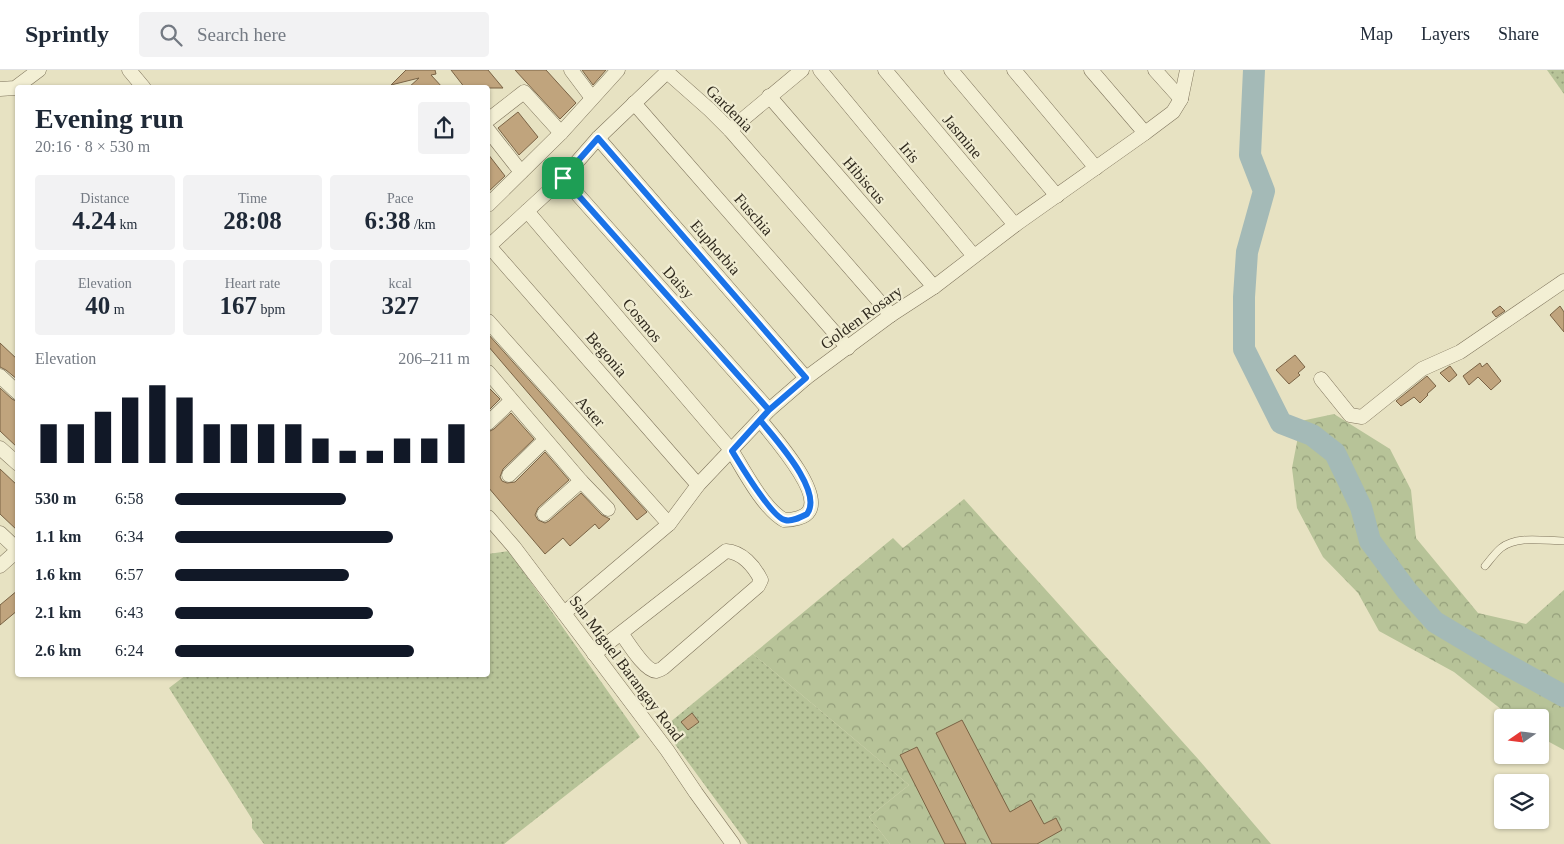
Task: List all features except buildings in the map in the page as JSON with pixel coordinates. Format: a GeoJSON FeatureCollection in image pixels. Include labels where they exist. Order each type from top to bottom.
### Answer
{"type":"FeatureCollection","features":[{"type":"Feature","properties":{"kind":"street"},"geometry":{"type":"LineString","coordinates":[[19,85],[39,70]]}},
{"type":"Feature","properties":{"kind":"street"},"geometry":{"type":"LineString","coordinates":[[129,70],[142,85]]}},
{"type":"Feature","properties":{"kind":"street"},"geometry":{"type":"LineString","coordinates":[[570,70],[592,98]]}},
{"type":"Feature","properties":{"kind":"street"},"geometry":{"type":"LineString","coordinates":[[490,203],[560,134],[618,70]]}},
{"type":"Feature","properties":{"kind":"street"},"geometry":{"type":"LineString","coordinates":[[730,130],[802,70]]}},
{"type":"Feature","properties":{"kind":"street","name":"Iris"},"geometry":{"type":"LineString","coordinates":[[820,70],[973,256]]}},
{"type":"Feature","properties":{"kind":"street","name":"Jasmine"},"geometry":{"type":"LineString","coordinates":[[885,70],[1015,224]]}},
{"type":"Feature","properties":{"kind":"street"},"geometry":{"type":"LineString","coordinates":[[951,70],[1057,196]]}},
{"type":"Feature","properties":{"kind":"street"},"geometry":{"type":"LineString","coordinates":[[1014,70],[1096,168]]}},
{"type":"Feature","properties":{"kind":"street"},"geometry":{"type":"LineString","coordinates":[[1090,70],[1145,133]]}},
{"type":"Feature","properties":{"kind":"street"},"geometry":{"type":"LineString","coordinates":[[1155,70],[1181,99]]}},
{"type":"Feature","properties":{"kind":"street","name":"Golden Rosary"},"geometry":{"type":"LineString","coordinates":[[564,613],[669,524],[698,485],[765,415],[806,378],[891,315],[934,287],[1015,224],[1057,196],[1172,112],[1181,99],[1187,70]]}},
{"type":"Feature","properties":{"kind":"street","name":"Gardenia"},"geometry":{"type":"LineString","coordinates":[[490,245],[563,178],[598,138],[667,72],[730,130],[891,315]]}},
{"type":"Feature","properties":{"kind":"street"},"geometry":{"type":"LineString","coordinates":[[0,89],[15,88]]}},
{"type":"Feature","properties":{"kind":"street"},"geometry":{"type":"LineString","coordinates":[[490,118],[524,92],[560,134]]}},
{"type":"Feature","properties":{"kind":"street","name":"Hibiscus"},"geometry":{"type":"LineString","coordinates":[[769,96],[934,287]]}},
{"type":"Feature","properties":{"kind":"street","name":"Fuschia"},"geometry":{"type":"LineString","coordinates":[[634,103],[848,348]]}},
{"type":"Feature","properties":{"kind":"street"},"geometry":{"type":"LineString","coordinates":[[490,133],[521,172]]}},
{"type":"Feature","properties":{"kind":"street","name":"Euphorbia"},"geometry":{"type":"LineString","coordinates":[[598,138],[806,378]]}},
{"type":"Feature","properties":{"kind":"street","name":"Daisy"},"geometry":{"type":"LineString","coordinates":[[563,178],[765,415],[799,469],[810,496],[811,504],[807,514],[790,520],[778,517],[756,489],[732,451]]}},
{"type":"Feature","properties":{"kind":"street","name":"Cosmos"},"geometry":{"type":"LineString","coordinates":[[527,211],[732,451]]}},
{"type":"Feature","properties":{"kind":"street","name":"Begonia"},"geometry":{"type":"LineString","coordinates":[[490,249],[698,485]]}},
{"type":"Feature","properties":{"kind":"street"},"geometry":{"type":"LineString","coordinates":[[1321,379],[1350,415],[1362,417],[1422,369],[1460,352],[1564,281]]}},
{"type":"Feature","properties":{"kind":"street","name":"Aster"},"geometry":{"type":"LineString","coordinates":[[490,323],[669,524]]}},
{"type":"Feature","properties":{"kind":"street"},"geometry":{"type":"LineString","coordinates":[[490,374],[545,440],[608,509]]}},
{"type":"Feature","properties":{"kind":"street"},"geometry":{"type":"LineString","coordinates":[[0,376],[15,390]]}},
{"type":"Feature","properties":{"kind":"street"},"geometry":{"type":"LineString","coordinates":[[490,421],[512,402]]}},
{"type":"Feature","properties":{"kind":"street"},"geometry":{"type":"LineString","coordinates":[[509,475],[545,440]]}},
{"type":"Feature","properties":{"kind":"street"},"geometry":{"type":"LineString","coordinates":[[0,448],[15,461]]}},
{"type":"Feature","properties":{"kind":"street"},"geometry":{"type":"LineString","coordinates":[[544,514],[581,481]]}},
{"type":"Feature","properties":{"kind":"street","name":"San Miguel Barangay Road"},"geometry":{"type":"LineString","coordinates":[[490,519],[514,547],[668,750],[690,785],[733,844]]}},
{"type":"Feature","properties":{"kind":"street"},"geometry":{"type":"LineString","coordinates":[[0,533],[15,547]]}},
{"type":"Feature","properties":{"kind":"street"},"geometry":{"type":"LineString","coordinates":[[594,654],[726,551],[733,551],[744,558],[757,573],[760,580],[758,586],[663,668],[656,671],[651,670],[643,663],[621,633]]}},
{"type":"Feature","properties":{"kind":"street"},"geometry":{"type":"LineString","coordinates":[[0,566],[15,553]]}},
{"type":"Feature","properties":{"kind":"lane"},"geometry":{"type":"LineString","coordinates":[[1485,566],[1502,548],[1511,543],[1521,540],[1564,541]]}},
{"type":"Feature","properties":{"kind":"green space"},"geometry":{"type":"Polygon","coordinates":[[[1547,70],[1564,70],[1564,94],[1547,70]]]}},
{"type":"Feature","properties":{"kind":"green space"},"geometry":{"type":"Polygon","coordinates":[[[1334,414],[1390,449],[1411,490],[1416,538],[1478,613],[1526,624],[1564,590],[1564,750],[1549,742],[1549,709],[1501,709],[1454,672],[1379,631],[1358,593],[1323,557],[1297,508],[1292,468],[1301,421],[1334,414]]]}},
{"type":"Feature","properties":{"kind":"green space"},"geometry":{"type":"Polygon","coordinates":[[[964,499],[1199,760],[1271,844],[890,844],[869,817],[909,785],[753,654],[893,538],[903,548],[964,499]]]}},
{"type":"Feature","properties":{"kind":"green space"},"geometry":{"type":"Polygon","coordinates":[[[509,551],[640,737],[504,844],[264,844],[252,828],[252,819],[169,688],[183,677],[490,677],[490,554],[509,551]]]}},
{"type":"Feature","properties":{"kind":"green space"},"geometry":{"type":"Polygon","coordinates":[[[753,654],[909,785],[869,817],[890,844],[748,844],[663,728],[753,654]]]}},
{"type":"Feature","properties":{"kind":"waterway"},"geometry":{"type":"LineString","coordinates":[[1254,70],[1250,155],[1264,191],[1247,252],[1244,297],[1244,349],[1281,423],[1312,435],[1335,453],[1361,507],[1370,541],[1407,591],[1435,622],[1564,696]]}},
{"type":"Feature","properties":{"kind":"route"},"geometry":{"type":"LineString","coordinates":[[598,138],[806,378],[760,420],[799,469],[810,496],[810,510],[807,514],[790,520],[778,517],[756,489],[732,451],[769,410],[563,178],[598,138]]}}]}
